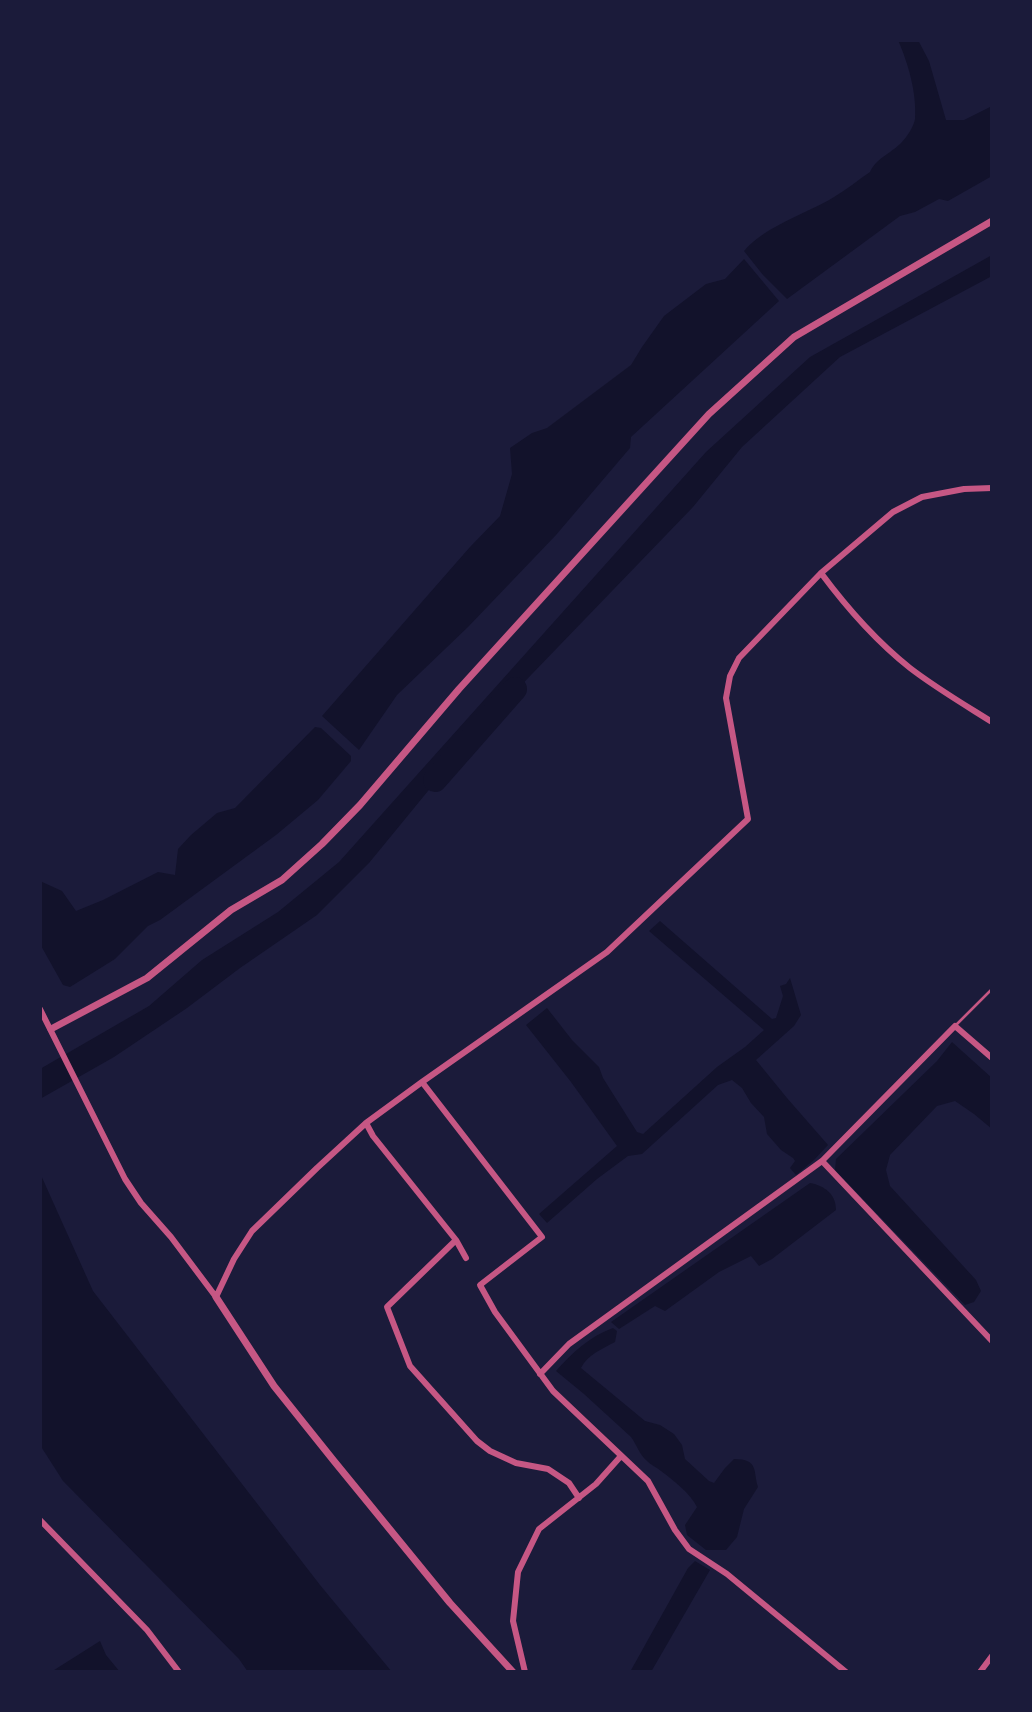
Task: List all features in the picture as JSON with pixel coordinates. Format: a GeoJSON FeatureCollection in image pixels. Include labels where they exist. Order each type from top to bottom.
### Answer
{"type":"FeatureCollection","features":[{"type":"Feature","properties":{"kind":"street"},"geometry":{"type":"LineString","coordinates":[[51,1029],[147,978],[231,910],[282,880],[323,844],[468,679],[709,414],[794,337],[992,221]]}},
{"type":"Feature","properties":{"kind":"street"},"geometry":{"type":"LineString","coordinates":[[216,1297],[234,1259],[252,1230],[366,1123],[607,952],[748,819],[726,698],[730,676],[739,658],[821,573],[893,512],[922,497],[964,489],[992,488]]}},
{"type":"Feature","properties":{"kind":"street"},"geometry":{"type":"LineString","coordinates":[[821,573],[844,603],[891,652],[912,670],[992,722]]}},
{"type":"Feature","properties":{"kind":"street"},"geometry":{"type":"LineString","coordinates":[[40,1009],[125,1179],[141,1203],[171,1237],[216,1297],[274,1386],[450,1603],[513,1672]]}},
{"type":"Feature","properties":{"kind":"street"},"geometry":{"type":"LineString","coordinates":[[540,1374],[569,1344],[822,1161],[955,1026],[992,1058]]}},
{"type":"Feature","properties":{"kind":"street"},"geometry":{"type":"LineString","coordinates":[[422,1082],[542,1237],[480,1285],[495,1312],[553,1391],[648,1482],[674,1530],[689,1549],[727,1574],[846,1672]]}},
{"type":"Feature","properties":{"kind":"street"},"geometry":{"type":"LineString","coordinates":[[366,1123],[373,1136],[456,1240],[466,1258]]}},
{"type":"Feature","properties":{"kind":"street"},"geometry":{"type":"LineString","coordinates":[[822,1161],[992,1340]]}},
{"type":"Feature","properties":{"kind":"street"},"geometry":{"type":"LineString","coordinates":[[456,1240],[387,1307],[410,1366],[477,1441],[490,1451],[516,1463],[548,1469],[569,1483],[579,1498]]}},
{"type":"Feature","properties":{"kind":"street"},"geometry":{"type":"LineString","coordinates":[[525,1672],[513,1621],[518,1572],[539,1529],[596,1484],[621,1456]]}},
{"type":"Feature","properties":{"kind":"street"},"geometry":{"type":"LineString","coordinates":[[40,1520],[147,1630],[179,1672]]}},
{"type":"Feature","properties":{"kind":"street"},"geometry":{"type":"LineString","coordinates":[[981,1672],[992,1656]]}},
{"type":"Feature","properties":{"kind":"lane"},"geometry":{"type":"LineString","coordinates":[[955,1026],[992,989]]}},
{"type":"Feature","properties":{"kind":"shaded area"},"geometry":{"type":"Polygon","coordinates":[[[898,40],[918,40],[929,61],[946,120],[964,120],[992,106],[992,176],[948,201],[939,199],[915,212],[900,216],[787,299],[744,251],[774,227],[848,188],[870,172],[876,163],[906,137],[915,119],[915,99],[898,40]]]}},
{"type":"Feature","properties":{"kind":"shaded area"},"geometry":{"type":"Polygon","coordinates":[[[992,255],[992,276],[840,357],[742,447],[693,507],[478,730],[369,863],[317,915],[114,1057],[40,1099],[40,1069],[149,1006],[202,960],[278,912],[339,862],[706,452],[810,357],[992,255]]]}},
{"type":"Feature","properties":{"kind":"shaded area"},"geometry":{"type":"Polygon","coordinates":[[[744,259],[779,301],[631,437],[630,448],[556,535],[468,627],[397,695],[359,750],[322,716],[500,516],[512,474],[510,448],[532,433],[547,428],[631,365],[664,316],[706,284],[725,279],[744,259]]]}},
{"type":"Feature","properties":{"kind":"shaded area"},"geometry":{"type":"Polygon","coordinates":[[[315,727],[321,728],[351,756],[351,761],[318,800],[276,835],[148,926],[115,959],[70,987],[63,985],[40,944],[40,881],[62,891],[76,911],[158,872],[175,875],[178,849],[191,835],[217,813],[235,808],[315,727]]]}},
{"type":"Feature","properties":{"kind":"shaded area"},"geometry":{"type":"Polygon","coordinates":[[[660,921],[772,1019],[776,1018],[783,996],[780,986],[786,984],[790,978],[801,1015],[794,1026],[756,1060],[828,1145],[796,1175],[790,1168],[795,1161],[793,1158],[781,1150],[767,1134],[764,1117],[742,1088],[732,1080],[718,1085],[642,1154],[628,1156],[547,1223],[539,1214],[617,1146],[526,1025],[547,1008],[572,1040],[599,1067],[637,1132],[643,1134],[717,1067],[764,1030],[649,931],[660,921]]]}},
{"type":"Feature","properties":{"kind":"shaded area"},"geometry":{"type":"Polygon","coordinates":[[[952,1042],[992,1078],[992,1129],[955,1101],[937,1106],[890,1155],[886,1170],[890,1186],[976,1280],[981,1291],[974,1302],[965,1305],[835,1170],[836,1159],[937,1061],[952,1042]]]}},
{"type":"Feature","properties":{"kind":"shaded area"},"geometry":{"type":"Polygon","coordinates":[[[40,1173],[93,1291],[320,1585],[392,1672],[248,1672],[239,1659],[63,1481],[40,1445],[40,1173]]]}},
{"type":"Feature","properties":{"kind":"shaded area"},"geometry":{"type":"Polygon","coordinates":[[[810,1183],[829,1192],[834,1199],[836,1210],[772,1259],[759,1266],[751,1256],[719,1272],[665,1311],[655,1306],[619,1329],[611,1322],[810,1183]]]}},
{"type":"Feature","properties":{"kind":"shaded area"},"geometry":{"type":"Polygon","coordinates":[[[613,1328],[617,1331],[615,1342],[591,1356],[581,1368],[645,1421],[660,1425],[674,1434],[682,1445],[685,1459],[709,1481],[714,1483],[734,1459],[748,1461],[754,1467],[758,1487],[744,1509],[737,1537],[726,1550],[706,1550],[687,1535],[685,1525],[697,1507],[690,1497],[647,1461],[631,1437],[556,1371],[582,1346],[613,1328]]]}},
{"type":"Feature","properties":{"kind":"shaded area"},"geometry":{"type":"Polygon","coordinates":[[[695,1561],[710,1570],[651,1672],[630,1672],[688,1568],[695,1561]]]}},
{"type":"Feature","properties":{"kind":"shaded area"},"geometry":{"type":"Polygon","coordinates":[[[100,1641],[106,1655],[120,1672],[51,1672],[100,1641]]]}},
{"type":"Feature","properties":{"kind":"waterway"},"geometry":{"type":"LineString","coordinates":[[435,780],[515,689]]}}]}
